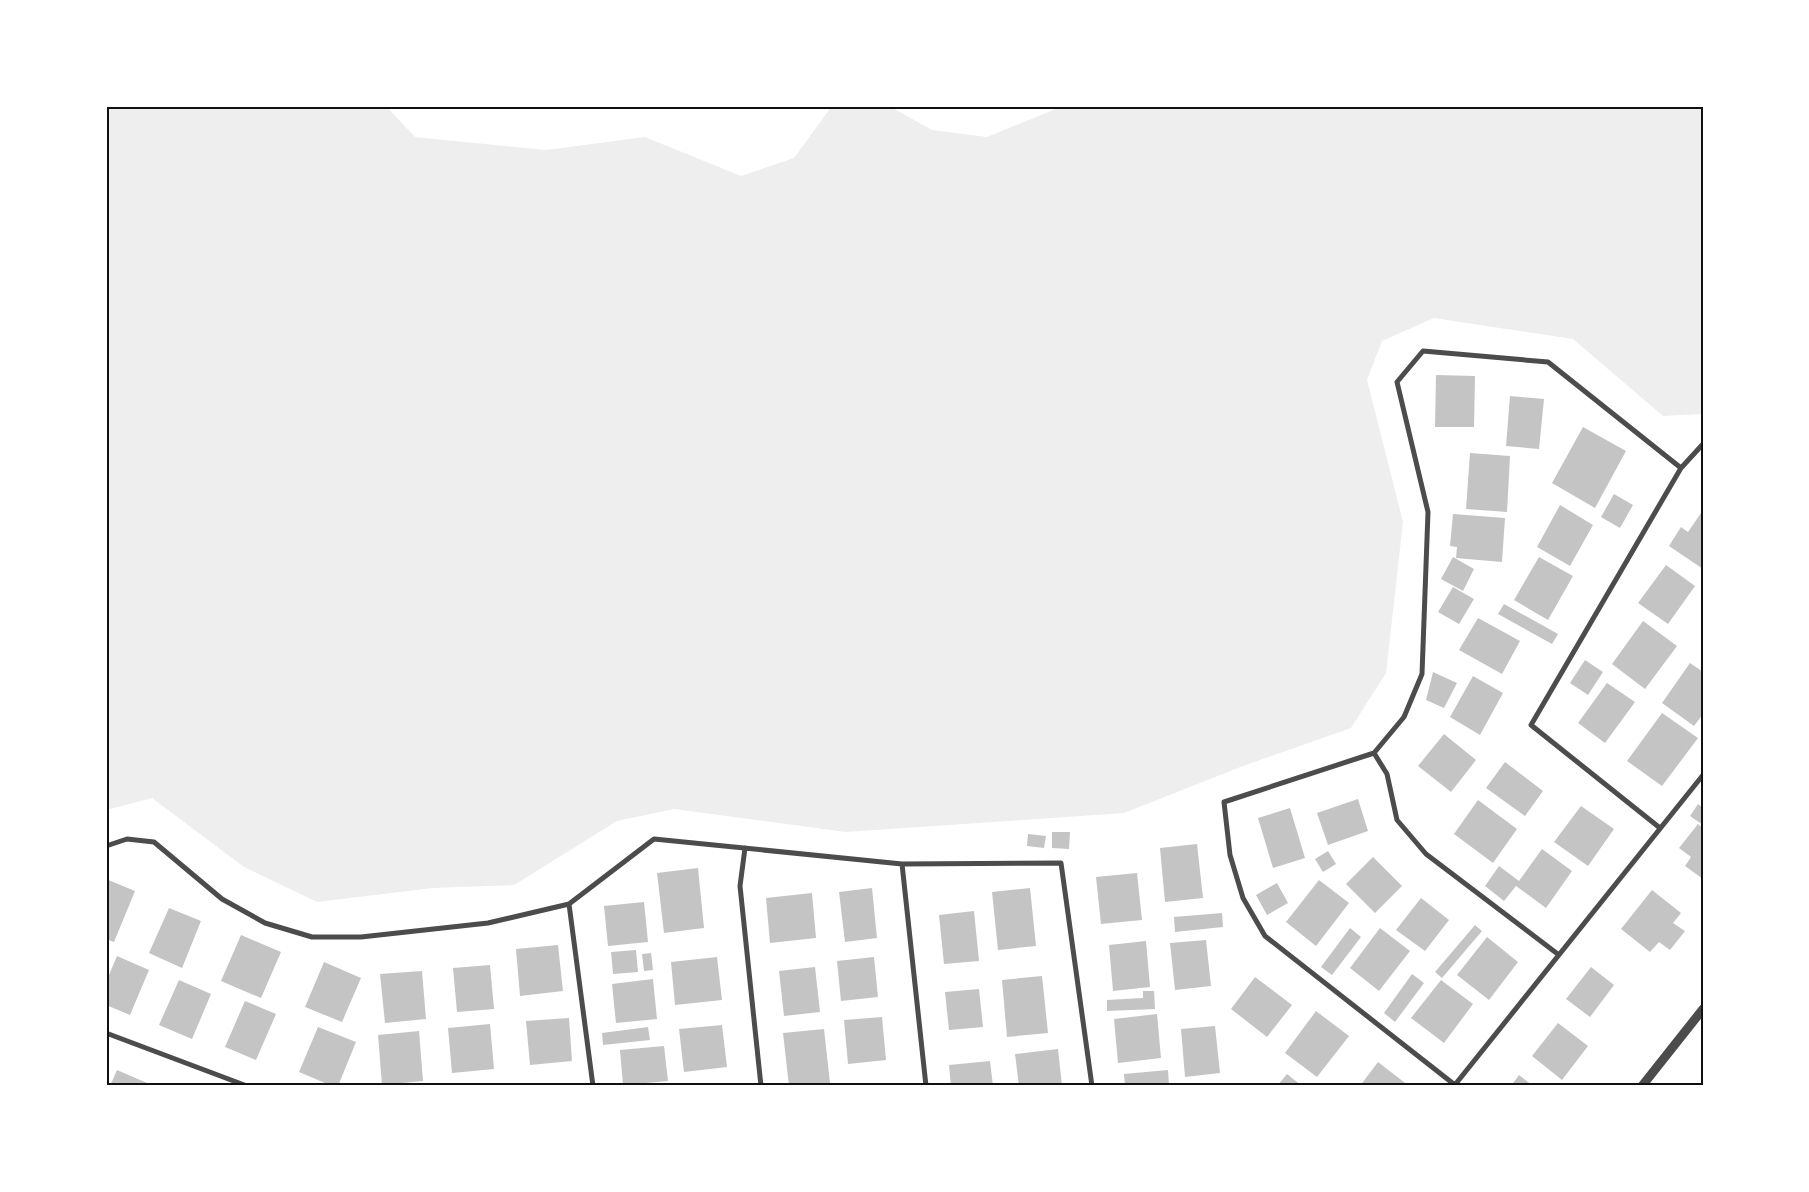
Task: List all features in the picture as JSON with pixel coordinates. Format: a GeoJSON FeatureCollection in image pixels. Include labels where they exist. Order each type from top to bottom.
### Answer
{"type":"FeatureCollection","features":[{"type":"Feature","properties":{"kind":"street"},"geometry":{"type":"LineString","coordinates":[[1681,468],[1548,362],[1423,351],[1397,382],[1428,512],[1422,674],[1404,717],[1374,753],[1224,802],[1230,855],[1243,898],[1265,936],[1454,1085],[1703,775]]}},
{"type":"Feature","properties":{"kind":"street"},"geometry":{"type":"LineString","coordinates":[[1660,828],[1531,724],[1681,468],[1703,444]]}},
{"type":"Feature","properties":{"kind":"street"},"geometry":{"type":"LineString","coordinates":[[1374,753],[1387,774],[1397,820],[1426,854],[1559,955]]}},
{"type":"Feature","properties":{"kind":"street"},"geometry":{"type":"LineString","coordinates":[[106,846],[127,839],[154,842],[222,899],[265,923],[312,937],[361,937],[488,923],[569,904],[654,839],[902,864],[1061,863],[1092,1086]]}},
{"type":"Feature","properties":{"kind":"street"},"geometry":{"type":"LineString","coordinates":[[745,848],[740,886],[761,1086]]}},
{"type":"Feature","properties":{"kind":"street"},"geometry":{"type":"LineString","coordinates":[[902,864],[926,1086]]}},
{"type":"Feature","properties":{"kind":"street"},"geometry":{"type":"LineString","coordinates":[[569,904],[593,1086]]}},
{"type":"Feature","properties":{"kind":"street"},"geometry":{"type":"LineString","coordinates":[[1642,1086],[1703,1009]]}},
{"type":"Feature","properties":{"kind":"street"},"geometry":{"type":"LineString","coordinates":[[106,1033],[247,1086]]}},
{"type":"Feature","properties":{"kind":"shaded area"},"geometry":{"type":"Polygon","coordinates":[[[106,106],[386,106],[415,137],[546,150],[645,137],[741,176],[794,158],[832,106],[889,106],[932,130],[987,137],[1063,106],[1703,106],[1703,414],[1663,416],[1573,339],[1434,318],[1382,341],[1367,380],[1403,522],[1386,673],[1351,728],[1243,766],[1124,813],[846,832],[674,809],[617,821],[514,885],[433,888],[317,902],[244,867],[152,798],[106,810],[106,106]]]}},
{"type":"Feature","properties":{"kind":"building"},"geometry":{"type":"Polygon","coordinates":[[[1436,375],[1475,376],[1474,427],[1435,427],[1436,375]]]}},
{"type":"Feature","properties":{"kind":"building"},"geometry":{"type":"Polygon","coordinates":[[[1510,396],[1544,399],[1539,449],[1506,446],[1510,396]]]}},
{"type":"Feature","properties":{"kind":"building"},"geometry":{"type":"Polygon","coordinates":[[[1583,427],[1626,451],[1595,508],[1552,483],[1583,427]]]}},
{"type":"Feature","properties":{"kind":"building"},"geometry":{"type":"Polygon","coordinates":[[[1470,453],[1510,456],[1507,512],[1466,509],[1470,453]]]}},
{"type":"Feature","properties":{"kind":"building"},"geometry":{"type":"Polygon","coordinates":[[[1614,494],[1633,505],[1620,528],[1601,517],[1614,494]]]}},
{"type":"Feature","properties":{"kind":"building"},"geometry":{"type":"Polygon","coordinates":[[[1560,505],[1593,525],[1570,566],[1537,547],[1560,505]]]}},
{"type":"Feature","properties":{"kind":"building"},"geometry":{"type":"Polygon","coordinates":[[[1703,510],[1703,569],[1669,546],[1681,527],[1688,532],[1703,510]]]}},
{"type":"Feature","properties":{"kind":"building"},"geometry":{"type":"Polygon","coordinates":[[[1453,514],[1505,518],[1502,562],[1456,558],[1457,547],[1450,546],[1453,514]]]}},
{"type":"Feature","properties":{"kind":"building"},"geometry":{"type":"Polygon","coordinates":[[[1453,557],[1474,569],[1463,591],[1441,579],[1453,557]]]}},
{"type":"Feature","properties":{"kind":"building"},"geometry":{"type":"Polygon","coordinates":[[[1539,557],[1573,576],[1548,620],[1514,600],[1539,557]]]}},
{"type":"Feature","properties":{"kind":"building"},"geometry":{"type":"Polygon","coordinates":[[[1666,565],[1695,586],[1668,624],[1638,603],[1666,565]]]}},
{"type":"Feature","properties":{"kind":"building"},"geometry":{"type":"Polygon","coordinates":[[[1453,587],[1474,599],[1459,624],[1438,612],[1453,587]]]}},
{"type":"Feature","properties":{"kind":"building"},"geometry":{"type":"Polygon","coordinates":[[[1504,604],[1558,634],[1552,644],[1498,614],[1504,604]]]}},
{"type":"Feature","properties":{"kind":"building"},"geometry":{"type":"Polygon","coordinates":[[[1478,618],[1520,641],[1502,674],[1459,650],[1478,618]]]}},
{"type":"Feature","properties":{"kind":"building"},"geometry":{"type":"Polygon","coordinates":[[[1643,621],[1677,646],[1645,689],[1612,664],[1643,621]]]}},
{"type":"Feature","properties":{"kind":"building"},"geometry":{"type":"Polygon","coordinates":[[[1585,660],[1603,672],[1588,695],[1570,683],[1585,660]]]}},
{"type":"Feature","properties":{"kind":"building"},"geometry":{"type":"Polygon","coordinates":[[[1690,663],[1703,672],[1703,714],[1694,726],[1662,703],[1690,663]]]}},
{"type":"Feature","properties":{"kind":"building"},"geometry":{"type":"Polygon","coordinates":[[[1433,672],[1457,683],[1444,708],[1426,700],[1433,672]]]}},
{"type":"Feature","properties":{"kind":"building"},"geometry":{"type":"Polygon","coordinates":[[[1473,676],[1503,693],[1480,735],[1450,717],[1473,676]]]}},
{"type":"Feature","properties":{"kind":"building"},"geometry":{"type":"Polygon","coordinates":[[[1607,683],[1635,702],[1605,743],[1578,723],[1607,683]]]}},
{"type":"Feature","properties":{"kind":"building"},"geometry":{"type":"Polygon","coordinates":[[[1662,713],[1698,738],[1662,786],[1627,761],[1662,713]]]}},
{"type":"Feature","properties":{"kind":"building"},"geometry":{"type":"Polygon","coordinates":[[[1444,734],[1476,760],[1451,792],[1418,766],[1444,734]]]}},
{"type":"Feature","properties":{"kind":"building"},"geometry":{"type":"Polygon","coordinates":[[[1505,762],[1543,791],[1525,816],[1486,788],[1505,762]]]}},
{"type":"Feature","properties":{"kind":"building"},"geometry":{"type":"Polygon","coordinates":[[[1358,799],[1368,831],[1328,845],[1317,813],[1358,799]]]}},
{"type":"Feature","properties":{"kind":"building"},"geometry":{"type":"Polygon","coordinates":[[[1478,800],[1517,829],[1493,863],[1454,834],[1478,800]]]}},
{"type":"Feature","properties":{"kind":"building"},"geometry":{"type":"Polygon","coordinates":[[[1698,804],[1703,808],[1703,825],[1690,816],[1698,804]]]}},
{"type":"Feature","properties":{"kind":"building"},"geometry":{"type":"Polygon","coordinates":[[[1581,806],[1614,829],[1588,866],[1554,842],[1581,806]]]}},
{"type":"Feature","properties":{"kind":"building"},"geometry":{"type":"Polygon","coordinates":[[[1290,808],[1305,858],[1273,868],[1258,818],[1290,808]]]}},
{"type":"Feature","properties":{"kind":"building"},"geometry":{"type":"Polygon","coordinates":[[[1698,824],[1703,828],[1703,879],[1685,866],[1691,857],[1679,848],[1698,824]]]}},
{"type":"Feature","properties":{"kind":"building"},"geometry":{"type":"Polygon","coordinates":[[[1052,832],[1070,832],[1069,849],[1052,848],[1052,832]]]}},
{"type":"Feature","properties":{"kind":"building"},"geometry":{"type":"Polygon","coordinates":[[[1028,834],[1046,836],[1044,848],[1027,846],[1028,834]]]}},
{"type":"Feature","properties":{"kind":"building"},"geometry":{"type":"Polygon","coordinates":[[[1197,844],[1203,898],[1165,902],[1160,848],[1197,844]]]}},
{"type":"Feature","properties":{"kind":"building"},"geometry":{"type":"Polygon","coordinates":[[[1542,849],[1572,871],[1546,908],[1516,886],[1504,901],[1485,886],[1499,866],[1519,881],[1542,849]]]}},
{"type":"Feature","properties":{"kind":"building"},"geometry":{"type":"Polygon","coordinates":[[[1328,851],[1336,864],[1323,872],[1315,859],[1328,851]]]}},
{"type":"Feature","properties":{"kind":"building"},"geometry":{"type":"Polygon","coordinates":[[[1373,857],[1402,886],[1375,913],[1346,884],[1373,857]]]}},
{"type":"Feature","properties":{"kind":"building"},"geometry":{"type":"Polygon","coordinates":[[[698,868],[704,928],[664,933],[657,873],[698,868]]]}},
{"type":"Feature","properties":{"kind":"building"},"geometry":{"type":"Polygon","coordinates":[[[1137,873],[1142,920],[1101,924],[1096,877],[1137,873]]]}},
{"type":"Feature","properties":{"kind":"building"},"geometry":{"type":"Polygon","coordinates":[[[106,879],[135,891],[114,942],[106,939],[106,879]]]}},
{"type":"Feature","properties":{"kind":"building"},"geometry":{"type":"Polygon","coordinates":[[[1319,880],[1349,903],[1316,946],[1286,922],[1319,880]]]}},
{"type":"Feature","properties":{"kind":"building"},"geometry":{"type":"Polygon","coordinates":[[[1277,883],[1288,903],[1267,915],[1256,895],[1277,883]]]}},
{"type":"Feature","properties":{"kind":"building"},"geometry":{"type":"Polygon","coordinates":[[[872,888],[877,938],[845,942],[839,892],[872,888]]]}},
{"type":"Feature","properties":{"kind":"building"},"geometry":{"type":"Polygon","coordinates":[[[1030,888],[1036,946],[998,950],[992,892],[1030,888]]]}},
{"type":"Feature","properties":{"kind":"building"},"geometry":{"type":"Polygon","coordinates":[[[1652,890],[1681,913],[1673,923],[1685,931],[1670,950],[1659,942],[1650,952],[1621,929],[1652,890]]]}},
{"type":"Feature","properties":{"kind":"building"},"geometry":{"type":"Polygon","coordinates":[[[812,893],[816,938],[770,943],[766,898],[812,893]]]}},
{"type":"Feature","properties":{"kind":"building"},"geometry":{"type":"Polygon","coordinates":[[[1421,898],[1449,920],[1425,951],[1396,930],[1421,898]]]}},
{"type":"Feature","properties":{"kind":"building"},"geometry":{"type":"Polygon","coordinates":[[[644,902],[648,942],[608,946],[604,906],[644,902]]]}},
{"type":"Feature","properties":{"kind":"building"},"geometry":{"type":"Polygon","coordinates":[[[169,908],[201,921],[182,968],[149,953],[169,908]]]}},
{"type":"Feature","properties":{"kind":"building"},"geometry":{"type":"Polygon","coordinates":[[[974,911],[979,961],[944,964],[939,915],[974,911]]]}},
{"type":"Feature","properties":{"kind":"building"},"geometry":{"type":"Polygon","coordinates":[[[1222,913],[1223,927],[1175,932],[1174,917],[1222,913]]]}},
{"type":"Feature","properties":{"kind":"building"},"geometry":{"type":"Polygon","coordinates":[[[1475,925],[1482,931],[1442,978],[1435,972],[1475,925]]]}},
{"type":"Feature","properties":{"kind":"building"},"geometry":{"type":"Polygon","coordinates":[[[1350,928],[1361,937],[1332,975],[1321,967],[1350,928]]]}},
{"type":"Feature","properties":{"kind":"building"},"geometry":{"type":"Polygon","coordinates":[[[1380,928],[1410,951],[1379,991],[1350,968],[1380,928]]]}},
{"type":"Feature","properties":{"kind":"building"},"geometry":{"type":"Polygon","coordinates":[[[241,935],[281,952],[261,998],[221,981],[241,935]]]}},
{"type":"Feature","properties":{"kind":"building"},"geometry":{"type":"Polygon","coordinates":[[[1487,937],[1518,962],[1489,1000],[1457,975],[1487,937]]]}},
{"type":"Feature","properties":{"kind":"building"},"geometry":{"type":"Polygon","coordinates":[[[1206,940],[1211,986],[1175,990],[1170,943],[1206,940]]]}},
{"type":"Feature","properties":{"kind":"building"},"geometry":{"type":"Polygon","coordinates":[[[1146,941],[1150,987],[1113,991],[1109,945],[1146,941]]]}},
{"type":"Feature","properties":{"kind":"building"},"geometry":{"type":"Polygon","coordinates":[[[558,945],[563,991],[520,996],[516,949],[558,945]]]}},
{"type":"Feature","properties":{"kind":"building"},"geometry":{"type":"Polygon","coordinates":[[[636,950],[638,972],[613,974],[611,952],[636,950]]]}},
{"type":"Feature","properties":{"kind":"building"},"geometry":{"type":"Polygon","coordinates":[[[651,953],[653,970],[644,971],[642,954],[651,953]]]}},
{"type":"Feature","properties":{"kind":"building"},"geometry":{"type":"Polygon","coordinates":[[[117,956],[149,970],[130,1015],[106,1005],[106,982],[117,956]]]}},
{"type":"Feature","properties":{"kind":"building"},"geometry":{"type":"Polygon","coordinates":[[[717,957],[722,1000],[675,1005],[671,962],[717,957]]]}},
{"type":"Feature","properties":{"kind":"building"},"geometry":{"type":"Polygon","coordinates":[[[874,957],[878,997],[841,1001],[837,961],[874,957]]]}},
{"type":"Feature","properties":{"kind":"building"},"geometry":{"type":"Polygon","coordinates":[[[324,962],[361,978],[342,1022],[305,1007],[324,962]]]}},
{"type":"Feature","properties":{"kind":"building"},"geometry":{"type":"Polygon","coordinates":[[[490,965],[494,1009],[457,1012],[453,968],[490,965]]]}},
{"type":"Feature","properties":{"kind":"building"},"geometry":{"type":"Polygon","coordinates":[[[815,967],[820,1012],[784,1016],[779,971],[815,967]]]}},
{"type":"Feature","properties":{"kind":"building"},"geometry":{"type":"Polygon","coordinates":[[[1591,967],[1614,985],[1590,1017],[1566,999],[1591,967]]]}},
{"type":"Feature","properties":{"kind":"building"},"geometry":{"type":"Polygon","coordinates":[[[422,971],[426,1019],[385,1023],[380,974],[422,971]]]}},
{"type":"Feature","properties":{"kind":"building"},"geometry":{"type":"Polygon","coordinates":[[[1412,974],[1424,983],[1395,1022],[1384,1013],[1412,974]]]}},
{"type":"Feature","properties":{"kind":"building"},"geometry":{"type":"Polygon","coordinates":[[[1042,976],[1048,1033],[1007,1037],[1002,980],[1042,976]]]}},
{"type":"Feature","properties":{"kind":"building"},"geometry":{"type":"Polygon","coordinates":[[[1255,977],[1292,1005],[1267,1037],[1231,1009],[1255,977]]]}},
{"type":"Feature","properties":{"kind":"building"},"geometry":{"type":"Polygon","coordinates":[[[653,979],[657,1019],[616,1023],[612,984],[653,979]]]}},
{"type":"Feature","properties":{"kind":"building"},"geometry":{"type":"Polygon","coordinates":[[[179,980],[211,994],[192,1039],[159,1025],[179,980]]]}},
{"type":"Feature","properties":{"kind":"building"},"geometry":{"type":"Polygon","coordinates":[[[1441,980],[1473,1004],[1444,1043],[1411,1018],[1441,980]]]}},
{"type":"Feature","properties":{"kind":"building"},"geometry":{"type":"Polygon","coordinates":[[[979,989],[983,1027],[949,1030],[945,992],[979,989]]]}},
{"type":"Feature","properties":{"kind":"building"},"geometry":{"type":"Polygon","coordinates":[[[1143,991],[1154,991],[1155,1009],[1107,1011],[1107,1000],[1143,998],[1143,991]]]}},
{"type":"Feature","properties":{"kind":"building"},"geometry":{"type":"Polygon","coordinates":[[[245,1001],[276,1014],[256,1060],[225,1047],[245,1001]]]}},
{"type":"Feature","properties":{"kind":"building"},"geometry":{"type":"Polygon","coordinates":[[[1316,1011],[1349,1036],[1317,1077],[1285,1053],[1316,1011]]]}},
{"type":"Feature","properties":{"kind":"building"},"geometry":{"type":"Polygon","coordinates":[[[1157,1014],[1161,1058],[1118,1063],[1114,1019],[1157,1014]]]}},
{"type":"Feature","properties":{"kind":"building"},"geometry":{"type":"Polygon","coordinates":[[[882,1017],[886,1060],[848,1064],[844,1020],[882,1017]]]}},
{"type":"Feature","properties":{"kind":"building"},"geometry":{"type":"Polygon","coordinates":[[[569,1018],[572,1061],[530,1065],[526,1021],[569,1018]]]}},
{"type":"Feature","properties":{"kind":"building"},"geometry":{"type":"Polygon","coordinates":[[[1558,1023],[1588,1046],[1562,1080],[1532,1056],[1558,1023]]]}},
{"type":"Feature","properties":{"kind":"building"},"geometry":{"type":"Polygon","coordinates":[[[490,1024],[494,1069],[452,1073],[448,1028],[490,1024]]]}},
{"type":"Feature","properties":{"kind":"building"},"geometry":{"type":"Polygon","coordinates":[[[722,1025],[727,1067],[684,1072],[679,1029],[722,1025]]]}},
{"type":"Feature","properties":{"kind":"building"},"geometry":{"type":"Polygon","coordinates":[[[1215,1026],[1220,1073],[1185,1077],[1181,1029],[1215,1026]]]}},
{"type":"Feature","properties":{"kind":"building"},"geometry":{"type":"Polygon","coordinates":[[[318,1027],[356,1042],[338,1086],[332,1086],[299,1072],[318,1027]]]}},
{"type":"Feature","properties":{"kind":"building"},"geometry":{"type":"Polygon","coordinates":[[[648,1027],[650,1040],[603,1045],[602,1033],[648,1027]]]}},
{"type":"Feature","properties":{"kind":"building"},"geometry":{"type":"Polygon","coordinates":[[[824,1029],[830,1083],[789,1086],[783,1033],[824,1029]]]}},
{"type":"Feature","properties":{"kind":"building"},"geometry":{"type":"Polygon","coordinates":[[[419,1031],[423,1081],[382,1085],[378,1035],[419,1031]]]}},
{"type":"Feature","properties":{"kind":"building"},"geometry":{"type":"Polygon","coordinates":[[[664,1046],[668,1081],[623,1085],[620,1050],[664,1046]]]}},
{"type":"Feature","properties":{"kind":"building"},"geometry":{"type":"Polygon","coordinates":[[[1058,1049],[1062,1086],[1019,1086],[1015,1054],[1058,1049]]]}},
{"type":"Feature","properties":{"kind":"building"},"geometry":{"type":"Polygon","coordinates":[[[990,1061],[993,1086],[951,1086],[949,1065],[990,1061]]]}},
{"type":"Feature","properties":{"kind":"building"},"geometry":{"type":"Polygon","coordinates":[[[1378,1062],[1409,1086],[1360,1086],[1378,1062]]]}},
{"type":"Feature","properties":{"kind":"building"},"geometry":{"type":"Polygon","coordinates":[[[117,1070],[154,1086],[110,1086],[117,1070]]]}},
{"type":"Feature","properties":{"kind":"building"},"geometry":{"type":"Polygon","coordinates":[[[1168,1070],[1169,1086],[1125,1086],[1124,1074],[1168,1070]]]}},
{"type":"Feature","properties":{"kind":"building"},"geometry":{"type":"Polygon","coordinates":[[[1287,1074],[1302,1086],[1277,1086],[1287,1074]]]}},
{"type":"Feature","properties":{"kind":"building"},"geometry":{"type":"Polygon","coordinates":[[[1519,1075],[1533,1086],[1511,1086],[1519,1075]]]}}]}
